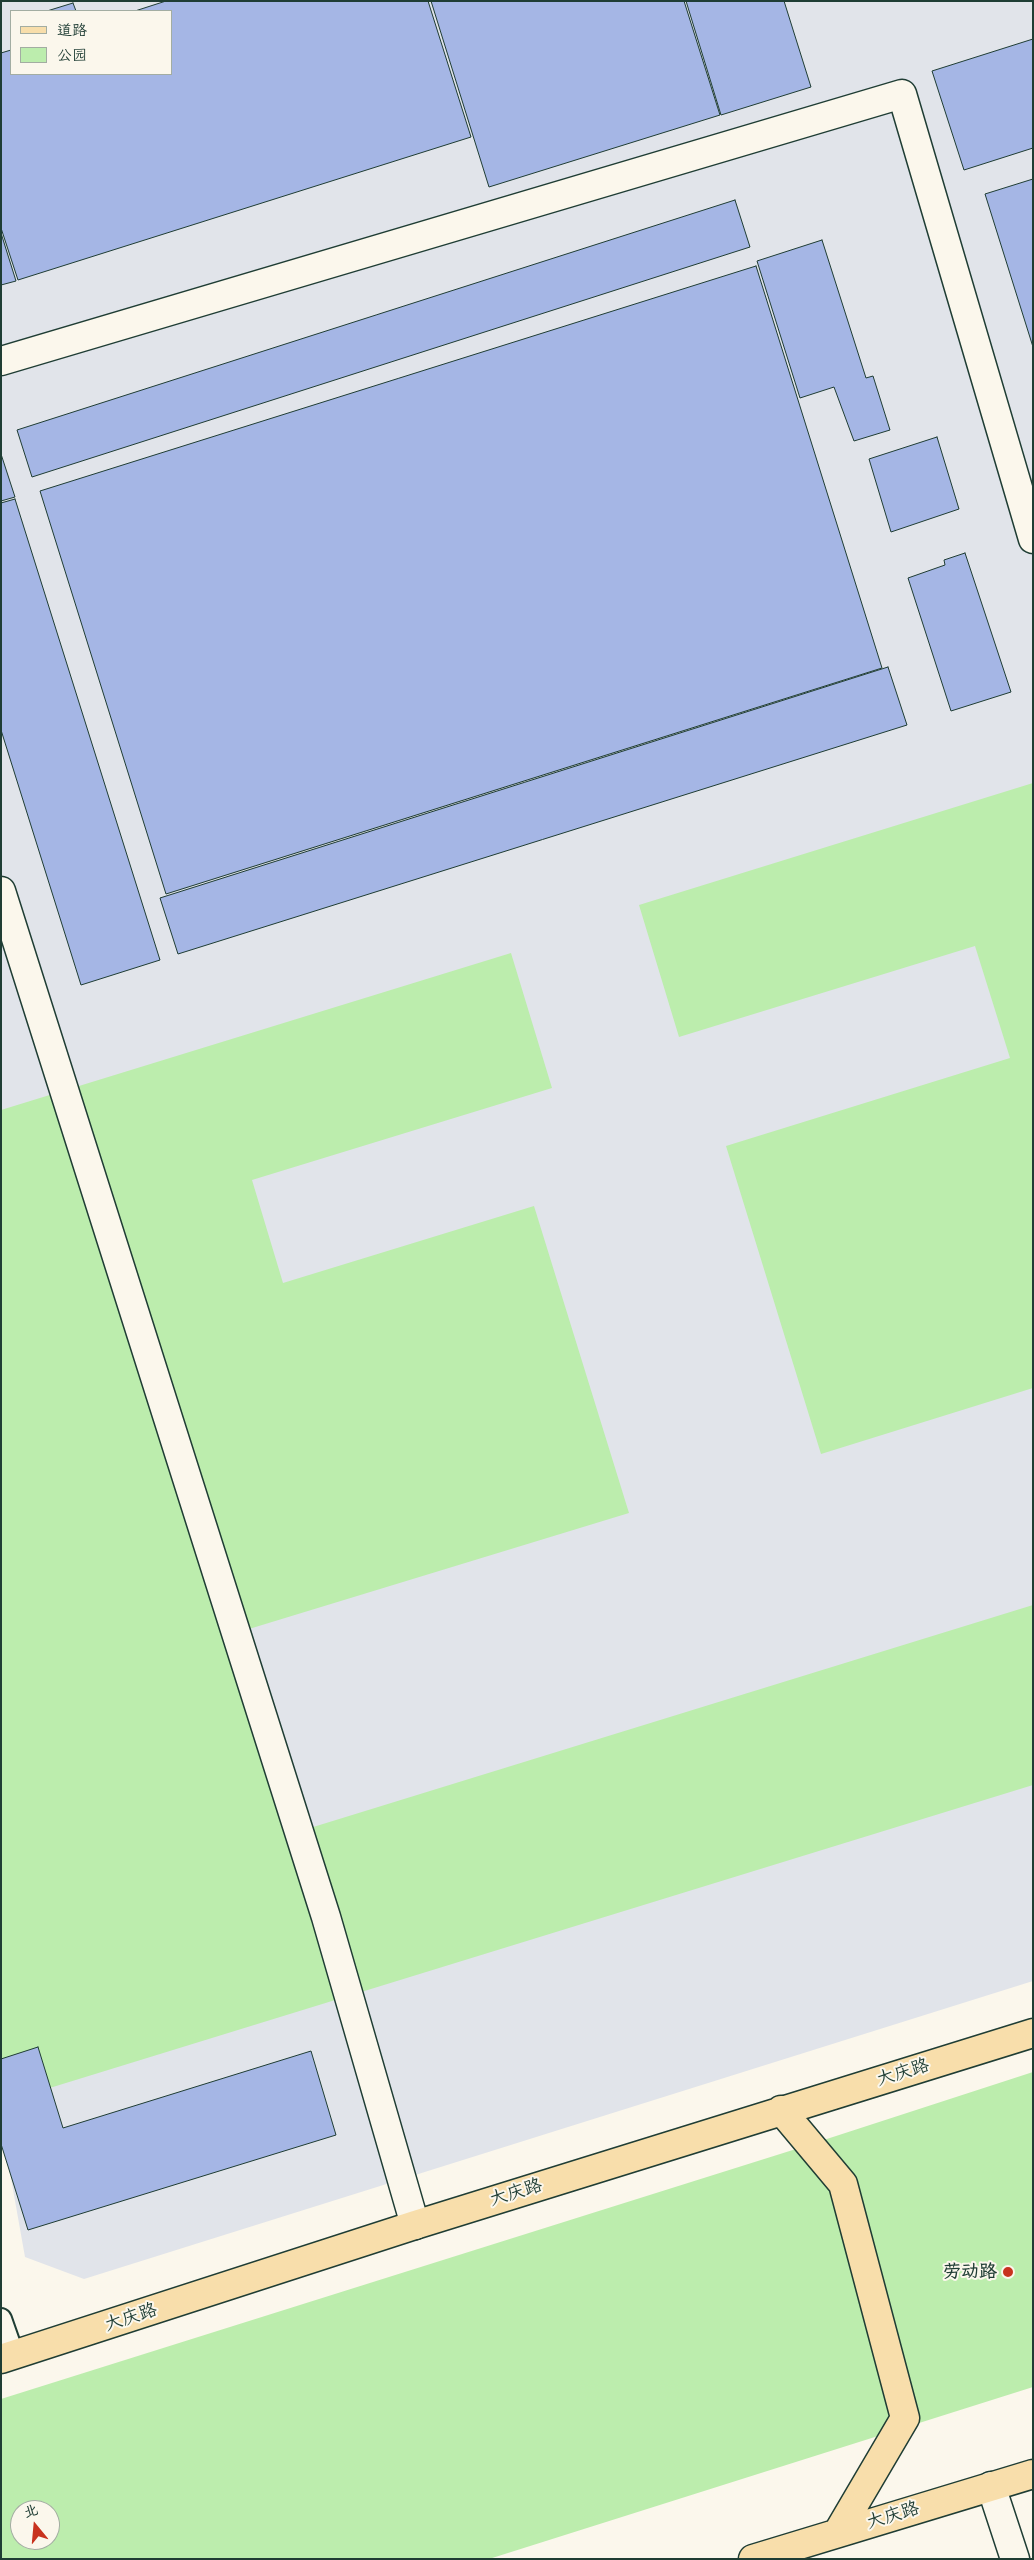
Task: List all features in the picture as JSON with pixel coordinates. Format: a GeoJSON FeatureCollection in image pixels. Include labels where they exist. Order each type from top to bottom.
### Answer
{"type":"FeatureCollection","features":[{"type":"Feature","properties":{"kind":"main road","name":"大庆路"},"geometry":{"type":"LineString","coordinates":[[7,2357],[415,2225],[1033,2033]]}},
{"type":"Feature","properties":{"kind":"main road"},"geometry":{"type":"LineString","coordinates":[[781,2110],[843,2184],[905,2418],[838,2532]]}},
{"type":"Feature","properties":{"kind":"main road","name":"大庆路"},"geometry":{"type":"LineString","coordinates":[[753,2559],[1033,2474]]}},
{"type":"Feature","properties":{"kind":"street"},"geometry":{"type":"LineString","coordinates":[[1,361],[902,94],[1033,539]]}},
{"type":"Feature","properties":{"kind":"street"},"geometry":{"type":"LineString","coordinates":[[1,890],[326,1918],[415,2225]]}},
{"type":"Feature","properties":{"kind":"street"},"geometry":{"type":"LineString","coordinates":[[991,2486],[1015,2559]]}},
{"type":"Feature","properties":{"kind":"lane"},"geometry":{"type":"LineString","coordinates":[[1,2319],[7,2357]]}},
{"type":"Feature","properties":{"kind":"shaded area"},"geometry":{"type":"Polygon","coordinates":[[[1,1],[1033,1],[1033,1981],[84,2279],[25,2257],[1,2122],[1,1]]]}},
{"type":"Feature","properties":{"kind":"green space"},"geometry":{"type":"Polygon","coordinates":[[[1033,783],[1033,1388],[821,1454],[726,1146],[1010,1058],[975,946],[679,1037],[639,905],[1033,783]]]}},
{"type":"Feature","properties":{"kind":"green space"},"geometry":{"type":"Polygon","coordinates":[[[511,953],[552,1088],[252,1180],[283,1283],[534,1206],[629,1513],[249,1629],[310,1828],[1033,1605],[1033,1785],[1,2103],[1,1110],[511,953]]]}},
{"type":"Feature","properties":{"kind":"green space"},"geometry":{"type":"Polygon","coordinates":[[[1033,2072],[1033,2387],[489,2559],[1,2559],[1,2399],[796,2149],[1033,2072]]]}},
{"type":"Feature","properties":{"kind":"building"},"geometry":{"type":"Polygon","coordinates":[[[166,1],[428,1],[471,137],[18,280],[1,228],[1,53],[10,50],[10,75],[172,75],[172,10],[138,10],[166,1]]]}},
{"type":"Feature","properties":{"kind":"building"},"geometry":{"type":"Polygon","coordinates":[[[431,1],[684,1],[720,115],[489,187],[431,1]]]}},
{"type":"Feature","properties":{"kind":"building"},"geometry":{"type":"Polygon","coordinates":[[[686,1],[784,1],[811,87],[721,115],[686,1]]]}},
{"type":"Feature","properties":{"kind":"building"},"geometry":{"type":"Polygon","coordinates":[[[73,3],[76,10],[50,10],[73,3]]]}},
{"type":"Feature","properties":{"kind":"building"},"geometry":{"type":"Polygon","coordinates":[[[1033,39],[1033,148],[964,170],[932,71],[1033,39]]]}},
{"type":"Feature","properties":{"kind":"building"},"geometry":{"type":"Polygon","coordinates":[[[1033,179],[1033,347],[985,194],[1033,179]]]}},
{"type":"Feature","properties":{"kind":"building"},"geometry":{"type":"Polygon","coordinates":[[[735,200],[750,247],[32,477],[17,430],[735,200]]]}},
{"type":"Feature","properties":{"kind":"building"},"geometry":{"type":"Polygon","coordinates":[[[1,233],[16,281],[1,285],[1,233]]]}},
{"type":"Feature","properties":{"kind":"building"},"geometry":{"type":"Polygon","coordinates":[[[822,240],[866,378],[873,376],[890,430],[854,441],[834,387],[800,398],[757,261],[822,240]]]}},
{"type":"Feature","properties":{"kind":"building"},"geometry":{"type":"Polygon","coordinates":[[[756,266],[882,668],[166,894],[40,491],[756,266]]]}},
{"type":"Feature","properties":{"kind":"building"},"geometry":{"type":"Polygon","coordinates":[[[937,437],[959,509],[891,532],[869,459],[937,437]]]}},
{"type":"Feature","properties":{"kind":"building"},"geometry":{"type":"Polygon","coordinates":[[[1,454],[15,497],[1,501],[1,454]]]}},
{"type":"Feature","properties":{"kind":"building"},"geometry":{"type":"Polygon","coordinates":[[[15,499],[160,960],[81,985],[1,730],[1,503],[15,499]]]}},
{"type":"Feature","properties":{"kind":"building"},"geometry":{"type":"Polygon","coordinates":[[[965,553],[1011,692],[951,711],[908,578],[945,565],[944,560],[965,553]]]}},
{"type":"Feature","properties":{"kind":"building"},"geometry":{"type":"Polygon","coordinates":[[[888,667],[907,725],[178,954],[160,898],[888,667]]]}},
{"type":"Feature","properties":{"kind":"building"},"geometry":{"type":"Polygon","coordinates":[[[38,2047],[63,2128],[311,2051],[336,2135],[28,2230],[1,2144],[1,2059],[38,2047]]]}},
{"type":"Feature","properties":{"kind":"place","name":"劳动路"},"geometry":{"type":"Point","coordinates":[1008,2272]}}]}
